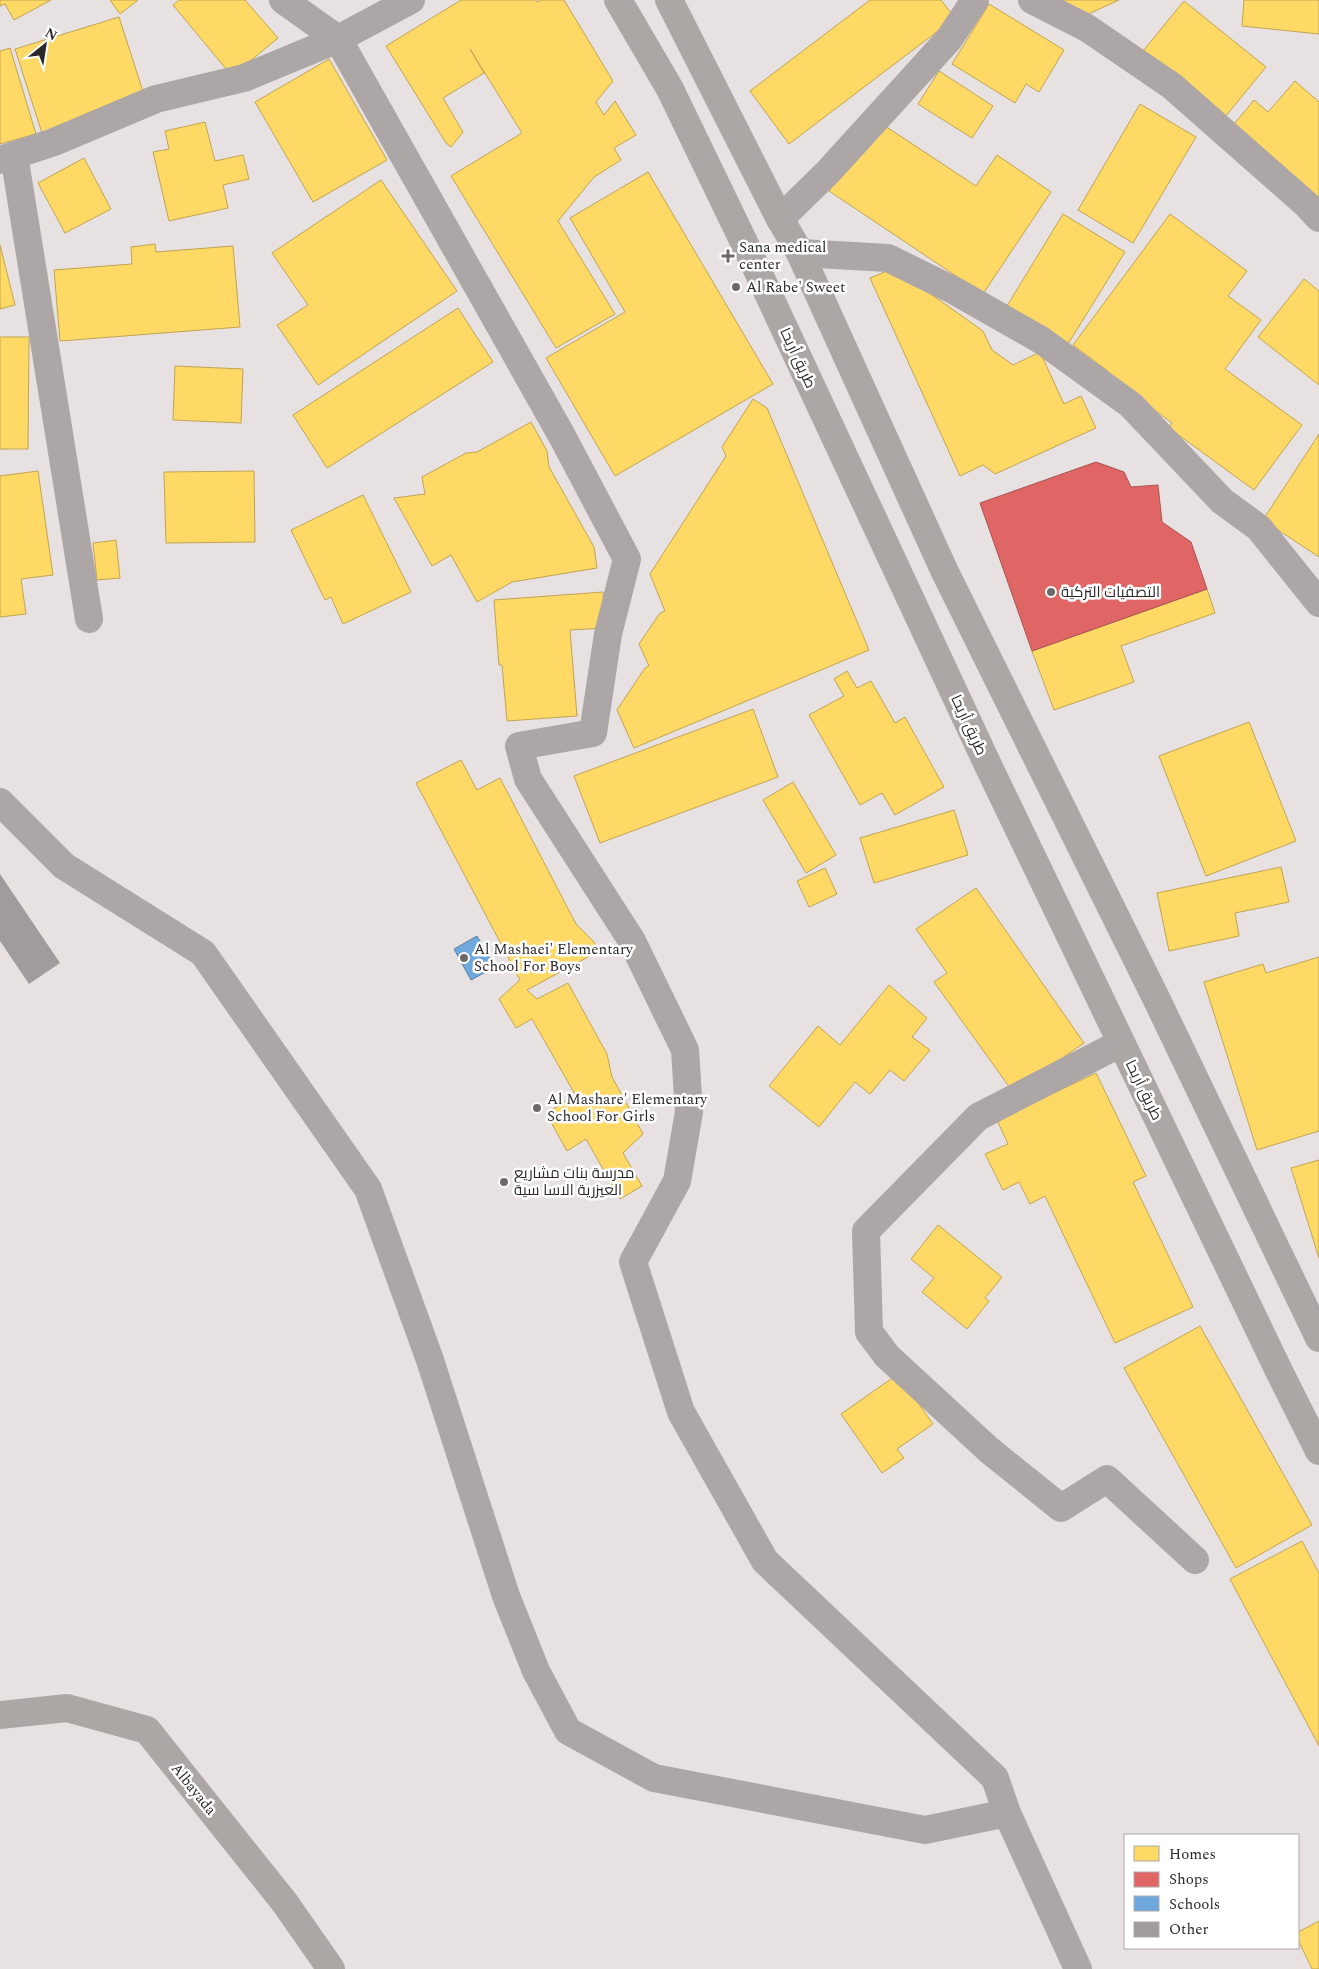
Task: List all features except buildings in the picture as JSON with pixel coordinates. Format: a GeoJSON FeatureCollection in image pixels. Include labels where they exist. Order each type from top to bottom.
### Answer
{"type":"FeatureCollection","features":[{"type":"Feature","properties":{"kind":"main road","name":"طريق أريحا"},"geometry":{"type":"LineString","coordinates":[[618,0],[670,89],[1120,1043],[1319,1451]]}},
{"type":"Feature","properties":{"kind":"main road"},"geometry":{"type":"LineString","coordinates":[[669,0],[780,219],[800,253],[944,570],[1156,998],[1319,1338]]}},
{"type":"Feature","properties":{"kind":"main road","name":"Albayada"},"geometry":{"type":"LineString","coordinates":[[0,1715],[67,1708],[147,1730],[284,1903],[331,1969]]}},
{"type":"Feature","properties":{"kind":"street"},"geometry":{"type":"LineString","coordinates":[[282,0],[338,39],[562,436],[627,559],[608,634],[593,733],[519,746],[528,779],[632,941],[685,1050],[689,1112],[676,1181],[633,1262],[681,1412],[765,1561],[995,1778],[1007,1813],[1078,1969]]}},
{"type":"Feature","properties":{"kind":"street"},"geometry":{"type":"LineString","coordinates":[[89,619],[7,157],[54,142],[156,100],[244,78],[338,39],[412,0]]}},
{"type":"Feature","properties":{"kind":"street"},"geometry":{"type":"LineString","coordinates":[[780,219],[828,172],[949,39],[975,0]]}},
{"type":"Feature","properties":{"kind":"street"},"geometry":{"type":"LineString","coordinates":[[1032,0],[1087,28],[1172,86],[1306,204],[1319,218]]}},
{"type":"Feature","properties":{"kind":"street"},"geometry":{"type":"LineString","coordinates":[[800,253],[888,258],[955,291],[1041,340],[1131,406],[1222,501],[1259,528],[1319,603]]}},
{"type":"Feature","properties":{"kind":"street"},"geometry":{"type":"LineString","coordinates":[[0,802],[64,866],[203,953],[368,1189],[430,1360],[506,1596],[536,1671],[568,1731],[654,1778],[925,1830],[1007,1813]]}},
{"type":"Feature","properties":{"kind":"street"},"geometry":{"type":"LineString","coordinates":[[1120,1043],[978,1117],[866,1230],[869,1332],[887,1356],[989,1450],[1061,1508],[1107,1479],[1195,1560]]}},
{"type":"Feature","properties":{"kind":"place","name":"Sana medical center"},"geometry":{"type":"Point","coordinates":[728,256]}},
{"type":"Feature","properties":{"kind":"place","name":"Al Rabe' Sweet"},"geometry":{"type":"Point","coordinates":[736,287]}},
{"type":"Feature","properties":{"kind":"place","name":"التصفيات التركية"},"geometry":{"type":"Point","coordinates":[1051,592]}},
{"type":"Feature","properties":{"kind":"place","name":"Al Mashaei' Elementary School For Boys"},"geometry":{"type":"Point","coordinates":[464,958]}},
{"type":"Feature","properties":{"kind":"place","name":"Al Mashare' Elementary School For Girls"},"geometry":{"type":"Point","coordinates":[537,1108]}},
{"type":"Feature","properties":{"kind":"place","name":"مدرسة بنات مشاريع العيزرية الاسا سية"},"geometry":{"type":"Point","coordinates":[504,1182]}}]}
